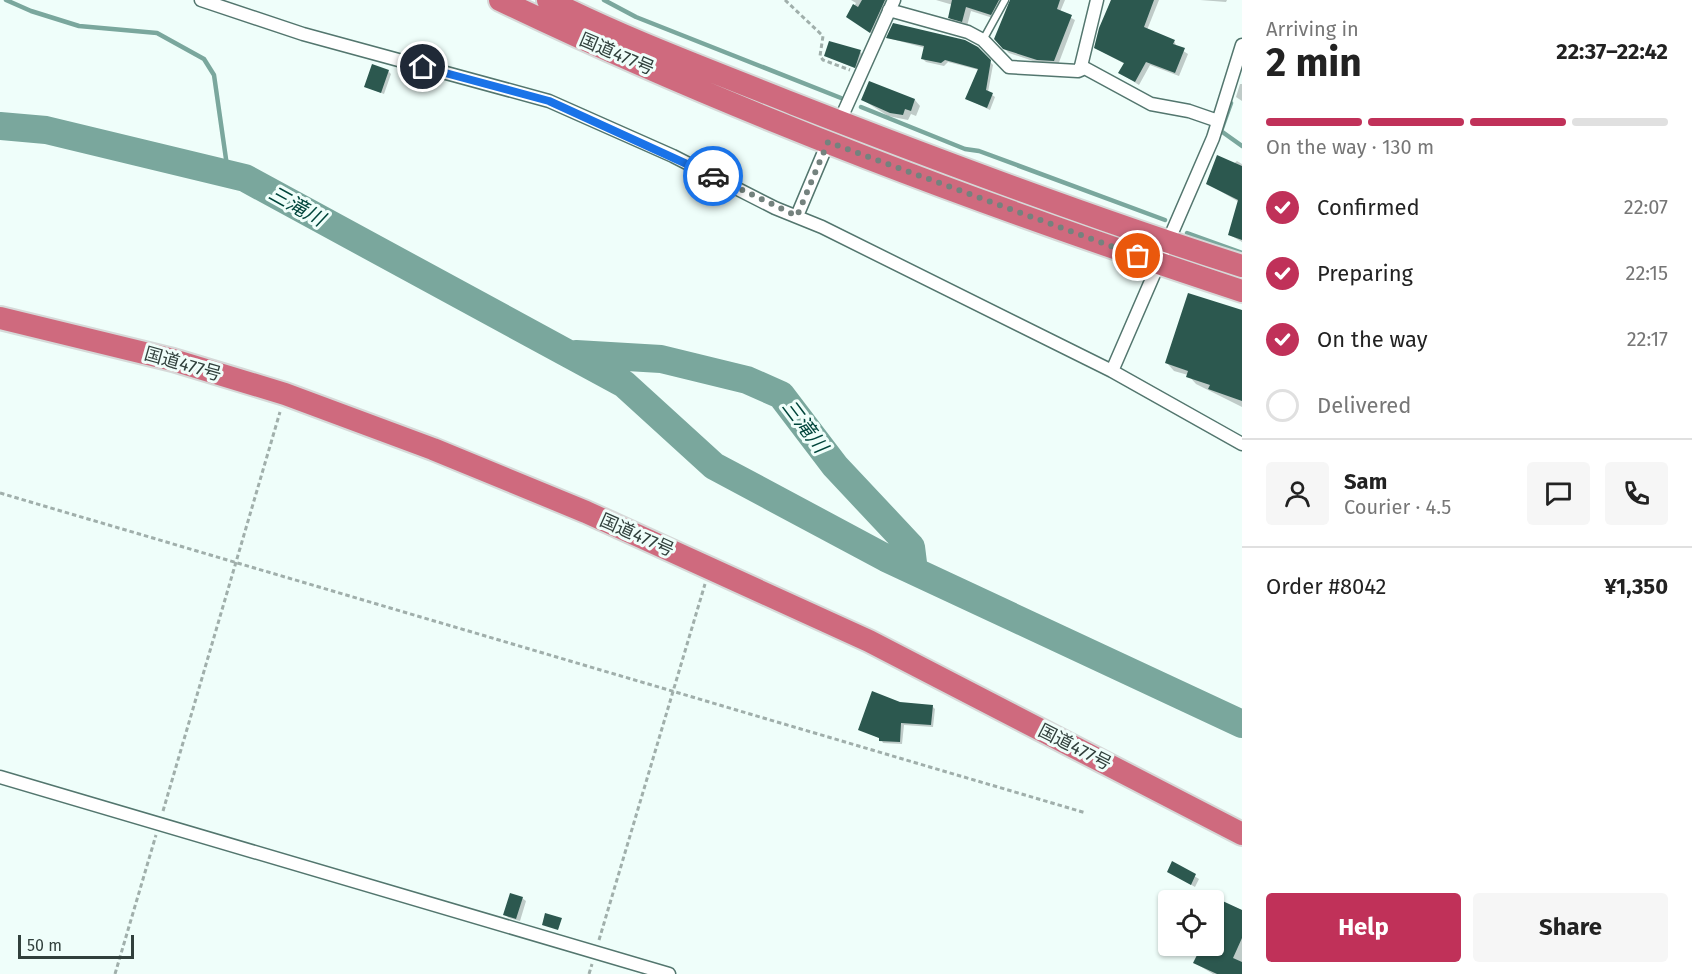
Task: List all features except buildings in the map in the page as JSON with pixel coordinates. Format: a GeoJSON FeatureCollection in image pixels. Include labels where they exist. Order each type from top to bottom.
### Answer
{"type":"FeatureCollection","features":[{"type":"Feature","properties":{"kind":"highway","name":"国道477号"},"geometry":{"type":"LineString","coordinates":[[500,0],[587,42],[828,142],[1159,264],[1242,291]]}},
{"type":"Feature","properties":{"kind":"highway","name":"国道477号"},"geometry":{"type":"LineString","coordinates":[[548,0],[704,68],[840,122],[1168,242],[1242,266]]}},
{"type":"Feature","properties":{"kind":"highway","name":"国道477号"},"geometry":{"type":"LineString","coordinates":[[0,318],[173,360],[285,394],[433,449],[586,512],[869,641],[1242,834]]}},
{"type":"Feature","properties":{"kind":"street"},"geometry":{"type":"LineString","coordinates":[[201,0],[303,34],[549,101],[673,156],[1112,371],[1242,444]]}},
{"type":"Feature","properties":{"kind":"street"},"geometry":{"type":"LineString","coordinates":[[1097,0],[1081,66],[1151,104],[1189,111],[1218,121]]}},
{"type":"Feature","properties":{"kind":"street"},"geometry":{"type":"LineString","coordinates":[[797,216],[828,142],[840,122],[892,5],[968,32],[983,40],[1009,67],[1078,71],[1085,68]]}},
{"type":"Feature","properties":{"kind":"street"},"geometry":{"type":"LineString","coordinates":[[1112,371],[1218,121],[1242,45]]}},
{"type":"Feature","properties":{"kind":"street"},"geometry":{"type":"LineString","coordinates":[[0,777],[669,974]]}},
{"type":"Feature","properties":{"kind":"lane"},"geometry":{"type":"LineString","coordinates":[[983,40],[1005,0]]}},
{"type":"Feature","properties":{"kind":"path"},"geometry":{"type":"LineString","coordinates":[[785,0],[823,36],[820,56],[823,60],[861,74]]}},
{"type":"Feature","properties":{"kind":"path"},"geometry":{"type":"LineString","coordinates":[[115,974],[285,394]]}},
{"type":"Feature","properties":{"kind":"path"},"geometry":{"type":"LineString","coordinates":[[0,493],[1086,813]]}},
{"type":"Feature","properties":{"kind":"path"},"geometry":{"type":"LineString","coordinates":[[595,952],[710,568]]}},
{"type":"Feature","properties":{"kind":"waterway"},"geometry":{"type":"LineString","coordinates":[[6,0],[31,11],[79,26],[157,33],[204,59],[214,75],[228,173]]}},
{"type":"Feature","properties":{"kind":"waterway"},"geometry":{"type":"LineString","coordinates":[[604,0],[636,17],[841,98]]}},
{"type":"Feature","properties":{"kind":"waterway"},"geometry":{"type":"LineString","coordinates":[[1231,103],[1221,131],[1242,146]]}},
{"type":"Feature","properties":{"kind":"waterway"},"geometry":{"type":"LineString","coordinates":[[861,107],[965,149],[979,151],[1165,220]]}},
{"type":"Feature","properties":{"kind":"waterway","name":"三滝川"},"geometry":{"type":"LineString","coordinates":[[0,126],[46,130],[245,178],[624,384],[714,466],[886,558],[1242,724]]}},
{"type":"Feature","properties":{"kind":"waterway"},"geometry":{"type":"LineString","coordinates":[[1187,233],[1242,253]]}},
{"type":"Feature","properties":{"kind":"waterway","name":"三滝川"},"geometry":{"type":"LineString","coordinates":[[576,354],[661,359],[747,380],[781,395],[835,466],[911,547],[914,571]]}},
{"type":"Feature","properties":{"kind":"way so far"},"geometry":{"type":"LineString","coordinates":[[713,176],[776,208],[797,216],[828,142],[1138,256]]}},
{"type":"Feature","properties":{"kind":"route"},"geometry":{"type":"LineString","coordinates":[[423,67],[549,101],[713,176]]}}]}
